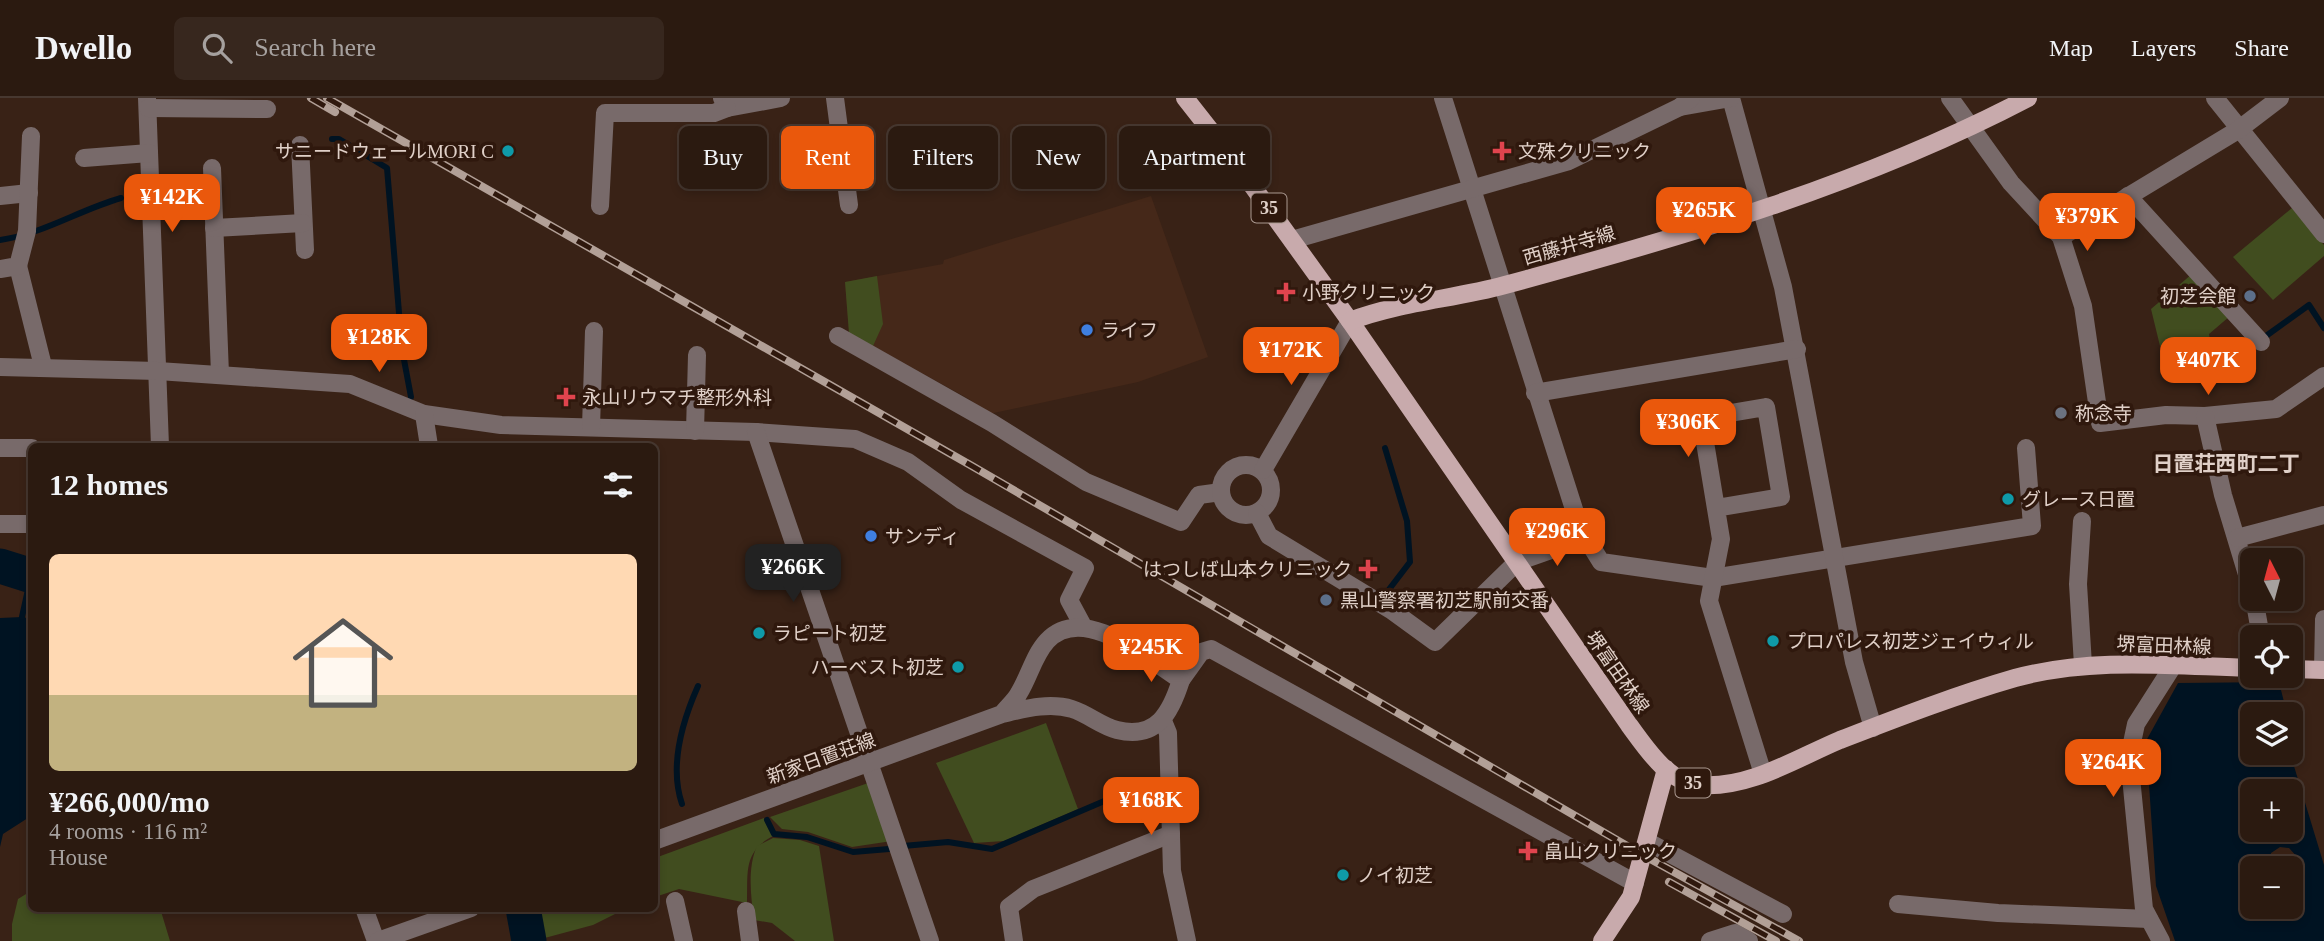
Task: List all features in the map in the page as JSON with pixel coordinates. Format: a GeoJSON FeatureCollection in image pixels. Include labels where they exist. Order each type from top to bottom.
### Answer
{"type":"FeatureCollection","features":[{"type":"Feature","properties":{"kind":"main road","name":"堺富田林線"},"geometry":{"type":"LineString","coordinates":[[1185,98],[1350,321],[1629,725],[1680,780],[1700,785],[1763,774],[1873,728],[1974,691],[2083,665],[2240,668]]}},
{"type":"Feature","properties":{"kind":"main road","name":"西藤井寺線"},"geometry":{"type":"LineString","coordinates":[[1350,321],[1380,310],[1502,286],[1763,209],[1969,129],[2028,98]]}},
{"type":"Feature","properties":{"kind":"main road"},"geometry":{"type":"LineString","coordinates":[[2303,669],[2323,670]]}},
{"type":"Feature","properties":{"kind":"main road"},"geometry":{"type":"LineString","coordinates":[[1605,940],[1631,897],[1667,769]]}},
{"type":"Feature","properties":{"kind":"street"},"geometry":{"type":"LineString","coordinates":[[600,206],[605,113],[714,113],[725,103],[781,98]]}},
{"type":"Feature","properties":{"kind":"street"},"geometry":{"type":"LineString","coordinates":[[835,98],[849,205]]}},
{"type":"Feature","properties":{"kind":"street"},"geometry":{"type":"LineString","coordinates":[[1443,98],[1535,393],[1585,538],[1601,562],[1713,578],[2032,526],[2026,448]]}},
{"type":"Feature","properties":{"kind":"street"},"geometry":{"type":"LineString","coordinates":[[1292,240],[1569,161],[1685,103],[1731,98],[1763,209],[1797,349],[1854,662],[1873,728]]}},
{"type":"Feature","properties":{"kind":"street"},"geometry":{"type":"LineString","coordinates":[[1950,98],[1969,129],[2011,183],[2061,237],[2083,306],[2100,423],[2166,415],[2205,416],[2276,409],[2322,377]]}},
{"type":"Feature","properties":{"kind":"street"},"geometry":{"type":"LineString","coordinates":[[2215,98],[2324,234]]}},
{"type":"Feature","properties":{"kind":"street"},"geometry":{"type":"LineString","coordinates":[[2061,237],[2238,130],[2280,98]]}},
{"type":"Feature","properties":{"kind":"street"},"geometry":{"type":"LineString","coordinates":[[160,443],[148,103],[267,109]]}},
{"type":"Feature","properties":{"kind":"street"},"geometry":{"type":"LineString","coordinates":[[31,136],[27,235],[9,268],[43,366]]}},
{"type":"Feature","properties":{"kind":"street"},"geometry":{"type":"LineString","coordinates":[[300,145],[305,250]]}},
{"type":"Feature","properties":{"kind":"street"},"geometry":{"type":"LineString","coordinates":[[84,158],[149,153]]}},
{"type":"Feature","properties":{"kind":"street"},"geometry":{"type":"LineString","coordinates":[[212,168],[220,374]]}},
{"type":"Feature","properties":{"kind":"street"},"geometry":{"type":"LineString","coordinates":[[0,195],[29,193]]}},
{"type":"Feature","properties":{"kind":"street"},"geometry":{"type":"LineString","coordinates":[[2128,196],[2261,342]]}},
{"type":"Feature","properties":{"kind":"street"},"geometry":{"type":"LineString","coordinates":[[214,228],[303,223]]}},
{"type":"Feature","properties":{"kind":"street"},"geometry":{"type":"LineString","coordinates":[[1263,470],[1350,321]]}},
{"type":"Feature","properties":{"kind":"street"},"geometry":{"type":"LineString","coordinates":[[591,427],[594,331]]}},
{"type":"Feature","properties":{"kind":"street"},"geometry":{"type":"LineString","coordinates":[[838,336],[992,423],[1086,482],[1181,522],[1199,495],[1221,492]]}},
{"type":"Feature","properties":{"kind":"street"},"geometry":{"type":"LineString","coordinates":[[1535,393],[1797,349]]}},
{"type":"Feature","properties":{"kind":"street"},"geometry":{"type":"LineString","coordinates":[[695,431],[696,355]]}},
{"type":"Feature","properties":{"kind":"street"},"geometry":{"type":"LineString","coordinates":[[0,367],[43,366],[220,374],[350,384],[424,414],[501,425],[756,432],[855,439],[908,462],[961,500],[1085,568],[1069,600],[1083,626]]}},
{"type":"Feature","properties":{"kind":"street"},"geometry":{"type":"LineString","coordinates":[[1716,508],[1780,497],[1766,407],[1701,418],[1721,539],[1709,601],[1763,774]]}},
{"type":"Feature","properties":{"kind":"street"},"geometry":{"type":"LineString","coordinates":[[424,414],[429,443]]}},
{"type":"Feature","properties":{"kind":"street"},"geometry":{"type":"LineString","coordinates":[[2205,416],[2240,549]]}},
{"type":"Feature","properties":{"kind":"street"},"geometry":{"type":"LineString","coordinates":[[756,432],[930,941]]}},
{"type":"Feature","properties":{"kind":"street"},"geometry":{"type":"LineString","coordinates":[[0,448],[28,449]]}},
{"type":"Feature","properties":{"kind":"street"},"geometry":{"type":"LineString","coordinates":[[1251,465],[1263,470],[1272,485],[1272,493],[1264,508],[1257,513],[1241,515],[1234,512],[1223,500],[1221,492],[1224,476],[1237,466],[1251,465]]}},
{"type":"Feature","properties":{"kind":"street"},"geometry":{"type":"LineString","coordinates":[[1257,513],[1269,536],[1391,610],[1435,642],[1517,562],[1585,538]]}},
{"type":"Feature","properties":{"kind":"street"},"geometry":{"type":"LineString","coordinates":[[2237,538],[2324,515]]}},
{"type":"Feature","properties":{"kind":"street"},"geometry":{"type":"LineString","coordinates":[[2082,521],[2078,584],[2083,665]]}},
{"type":"Feature","properties":{"kind":"street"},"geometry":{"type":"LineString","coordinates":[[0,524],[28,524]]}},
{"type":"Feature","properties":{"kind":"street"},"geometry":{"type":"LineString","coordinates":[[2323,670],[2324,619]]}},
{"type":"Feature","properties":{"kind":"street"},"geometry":{"type":"LineString","coordinates":[[1002,714],[1019,695],[1046,642],[1059,631],[1083,626],[1100,630],[1181,680]]}},
{"type":"Feature","properties":{"kind":"street"},"geometry":{"type":"LineString","coordinates":[[1186,941],[1172,871],[1168,733],[1163,721],[1175,699],[1181,680],[1201,652],[1211,649],[1635,883]]}},
{"type":"Feature","properties":{"kind":"street"},"geometry":{"type":"LineString","coordinates":[[2161,941],[2144,909],[2129,757],[2136,724],[2173,666]]}},
{"type":"Feature","properties":{"kind":"street","name":"新家日置荘線"},"geometry":{"type":"LineString","coordinates":[[658,840],[1002,714],[1040,706],[1071,708],[1116,730],[1135,732],[1163,721]]}},
{"type":"Feature","properties":{"kind":"street"},"geometry":{"type":"LineString","coordinates":[[1014,941],[1009,907],[1033,889],[1171,834]]}},
{"type":"Feature","properties":{"kind":"street"},"geometry":{"type":"LineString","coordinates":[[1648,842],[1783,914]]}},
{"type":"Feature","properties":{"kind":"street"},"geometry":{"type":"LineString","coordinates":[[675,901],[684,941]]}},
{"type":"Feature","properties":{"kind":"street"},"geometry":{"type":"LineString","coordinates":[[1898,904],[1998,913],[2149,919]]}},
{"type":"Feature","properties":{"kind":"street"},"geometry":{"type":"LineString","coordinates":[[746,911],[750,941]]}},
{"type":"Feature","properties":{"kind":"street"},"geometry":{"type":"LineString","coordinates":[[366,912],[377,941],[460,912]]}},
{"type":"Feature","properties":{"kind":"street"},"geometry":{"type":"LineString","coordinates":[[1710,941],[1735,933],[1749,941]]}},
{"type":"Feature","properties":{"kind":"shaded area"},"geometry":{"type":"Polygon","coordinates":[[[1151,196],[1208,357],[1138,382],[989,414],[969,399],[849,333],[845,282],[943,264],[944,260],[1151,196]]]}},
{"type":"Feature","properties":{"kind":"green space"},"geometry":{"type":"Polygon","coordinates":[[[2292,208],[2324,245],[2324,256],[2273,300],[2233,257],[2292,208]]]}},
{"type":"Feature","properties":{"kind":"green space"},"geometry":{"type":"Polygon","coordinates":[[[2192,274],[2230,316],[2209,334],[2210,340],[2160,346],[2151,309],[2192,274]]]}},
{"type":"Feature","properties":{"kind":"green space"},"geometry":{"type":"Polygon","coordinates":[[[877,276],[883,324],[873,346],[849,333],[845,282],[877,276]]]}},
{"type":"Feature","properties":{"kind":"green space"},"geometry":{"type":"Polygon","coordinates":[[[1046,723],[1078,809],[1004,841],[974,843],[936,763],[1046,723]]]}},
{"type":"Feature","properties":{"kind":"green space"},"geometry":{"type":"Polygon","coordinates":[[[871,782],[892,841],[852,847],[808,832],[782,829],[770,817],[871,782]]]}},
{"type":"Feature","properties":{"kind":"green space"},"geometry":{"type":"Polygon","coordinates":[[[764,818],[773,836],[763,842],[752,856],[748,872],[747,903],[679,889],[658,896],[658,857],[764,818]]]}},
{"type":"Feature","properties":{"kind":"green space"},"geometry":{"type":"Polygon","coordinates":[[[773,838],[800,840],[819,846],[834,941],[795,941],[772,923],[754,920],[751,883],[754,855],[757,846],[773,838]]]}},
{"type":"Feature","properties":{"kind":"green space"},"geometry":{"type":"Polygon","coordinates":[[[28,893],[28,912],[161,912],[170,941],[12,941],[12,924],[18,899],[28,893]]]}},
{"type":"Feature","properties":{"kind":"green space"},"geometry":{"type":"Polygon","coordinates":[[[536,912],[619,912],[593,925],[541,939],[536,912]]]}},
{"type":"Feature","properties":{"kind":"water"},"geometry":{"type":"Polygon","coordinates":[[[0,618],[28,618],[28,818],[3,834],[0,847],[0,618]]]}},
{"type":"Feature","properties":{"kind":"water"},"geometry":{"type":"Polygon","coordinates":[[[2240,682],[2240,688],[2280,688],[2284,702],[2240,702],[2240,765],[2294,765],[2298,779],[2240,779],[2240,842],[2303,842],[2303,796],[2324,865],[2324,941],[2175,941],[2156,886],[2146,741],[2178,683],[2240,682]]]}},
{"type":"Feature","properties":{"kind":"waterway"},"geometry":{"type":"LineString","coordinates":[[332,139],[339,139],[387,168],[402,349],[411,397]]}},
{"type":"Feature","properties":{"kind":"waterway"},"geometry":{"type":"LineString","coordinates":[[0,240],[31,233],[121,198]]}},
{"type":"Feature","properties":{"kind":"waterway"},"geometry":{"type":"LineString","coordinates":[[2266,336],[2309,305],[2324,328]]}},
{"type":"Feature","properties":{"kind":"waterway"},"geometry":{"type":"LineString","coordinates":[[1384,596],[1410,562],[1407,521],[1385,448]]}},
{"type":"Feature","properties":{"kind":"waterway"},"geometry":{"type":"LineString","coordinates":[[0,566],[28,575]]}},
{"type":"Feature","properties":{"kind":"waterway"},"geometry":{"type":"LineString","coordinates":[[22,617],[28,590]]}},
{"type":"Feature","properties":{"kind":"waterway"},"geometry":{"type":"LineString","coordinates":[[682,804],[677,775],[679,744],[698,686]]}},
{"type":"Feature","properties":{"kind":"waterway"},"geometry":{"type":"LineString","coordinates":[[903,846],[948,842],[992,849],[1109,799]]}},
{"type":"Feature","properties":{"kind":"waterway"},"geometry":{"type":"LineString","coordinates":[[767,820],[774,834],[807,837],[853,852],[889,849]]}},
{"type":"Feature","properties":{"kind":"waterway"},"geometry":{"type":"LineString","coordinates":[[524,912],[529,941]]}},
{"type":"Feature","properties":{"kind":"railway"},"geometry":{"type":"LineString","coordinates":[[311,98],[335,112]]}},
{"type":"Feature","properties":{"kind":"railway"},"geometry":{"type":"LineString","coordinates":[[327,98],[972,466],[1634,850],[1799,941]]}},
{"type":"Feature","properties":{"kind":"railway"},"geometry":{"type":"LineString","coordinates":[[1669,882],[1776,941]]}},
{"type":"Feature","properties":{"kind":"place","name":"サニードウェールMORI C"},"geometry":{"type":"Point","coordinates":[508,151]}},
{"type":"Feature","properties":{"kind":"place","name":"文殊クリニック"},"geometry":{"type":"Point","coordinates":[1502,151]}},
{"type":"Feature","properties":{"kind":"place","name":"小野クリニック"},"geometry":{"type":"Point","coordinates":[1286,292]}},
{"type":"Feature","properties":{"kind":"place","name":"初芝会館"},"geometry":{"type":"Point","coordinates":[2250,296]}},
{"type":"Feature","properties":{"kind":"place","name":"ライフ"},"geometry":{"type":"Point","coordinates":[1087,330]}},
{"type":"Feature","properties":{"kind":"place","name":"永山リウマチ整形外科"},"geometry":{"type":"Point","coordinates":[566,397]}},
{"type":"Feature","properties":{"kind":"place","name":"称念寺"},"geometry":{"type":"Point","coordinates":[2061,413]}},
{"type":"Feature","properties":{"kind":"place","name":"グレース日置"},"geometry":{"type":"Point","coordinates":[2008,499]}},
{"type":"Feature","properties":{"kind":"place","name":"サンディ"},"geometry":{"type":"Point","coordinates":[871,536]}},
{"type":"Feature","properties":{"kind":"place","name":"はつしば山本クリニック"},"geometry":{"type":"Point","coordinates":[1368,569]}},
{"type":"Feature","properties":{"kind":"place","name":"黒山警察署初芝駅前交番"},"geometry":{"type":"Point","coordinates":[1326,600]}},
{"type":"Feature","properties":{"kind":"place","name":"ラピート初芝"},"geometry":{"type":"Point","coordinates":[759,633]}},
{"type":"Feature","properties":{"kind":"place","name":"プロパレス初芝ジェイウィル"},"geometry":{"type":"Point","coordinates":[1773,641]}},
{"type":"Feature","properties":{"kind":"place","name":"ハーベスト初芝"},"geometry":{"type":"Point","coordinates":[958,667]}},
{"type":"Feature","properties":{"kind":"place","name":"畠山クリニック"},"geometry":{"type":"Point","coordinates":[1528,851]}},
{"type":"Feature","properties":{"kind":"place","name":"ノイ初芝"},"geometry":{"type":"Point","coordinates":[1343,875]}},
{"type":"Feature","properties":{"kind":"district","name":"日置荘西町二丁"},"geometry":{"type":"Point","coordinates":[2226,464]}}]}
